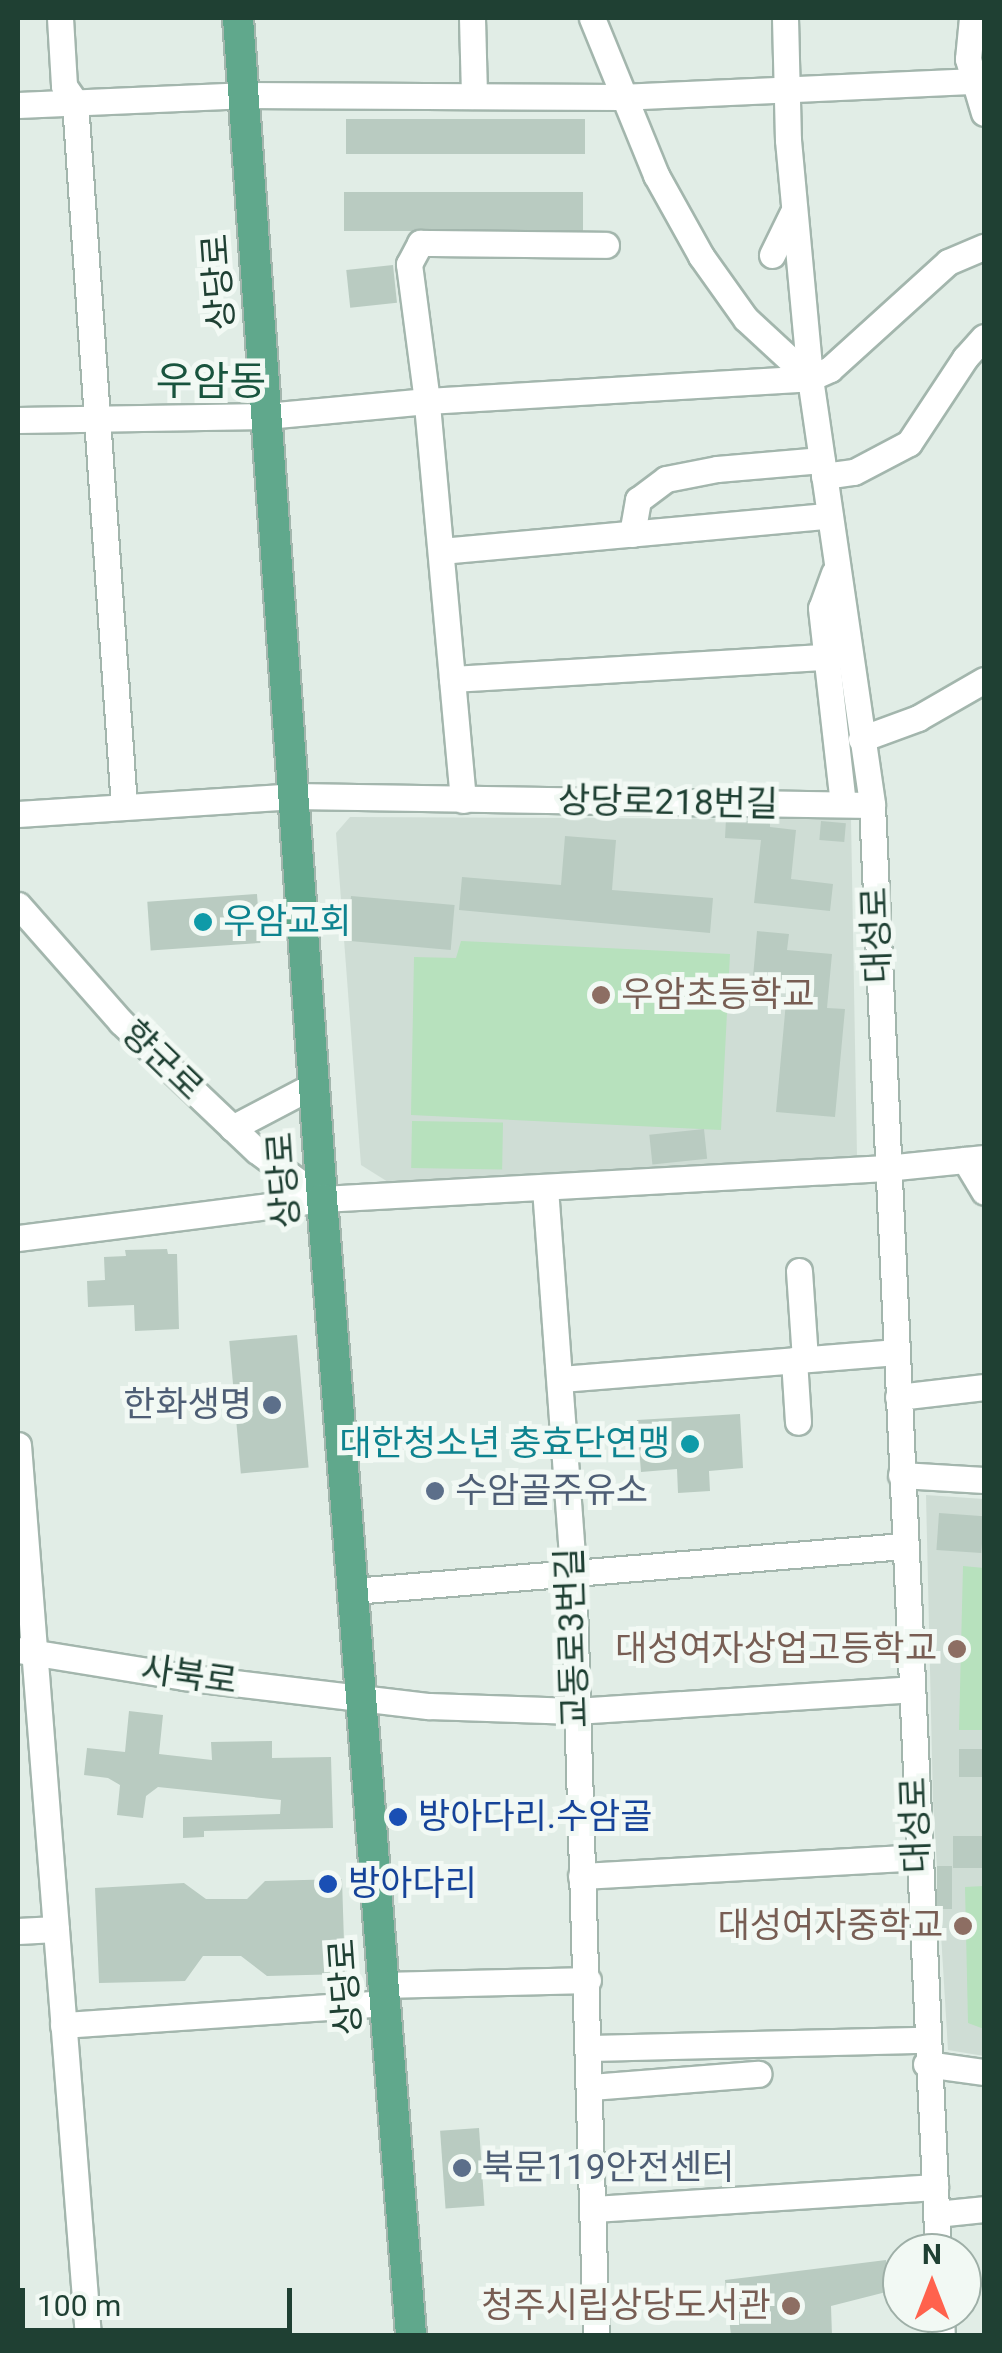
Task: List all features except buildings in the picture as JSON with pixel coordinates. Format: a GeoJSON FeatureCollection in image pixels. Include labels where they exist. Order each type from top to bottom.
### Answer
{"type":"FeatureCollection","features":[{"type":"Feature","properties":{"kind":"main road","name":"상당로"},"geometry":{"type":"LineString","coordinates":[[238,18],[322,1199],[412,2336]]}},
{"type":"Feature","properties":{"kind":"street"},"geometry":{"type":"LineString","coordinates":[[60,18],[64,86],[75,102],[124,806]]}},
{"type":"Feature","properties":{"kind":"street"},"geometry":{"type":"LineString","coordinates":[[472,18],[474,96]]}},
{"type":"Feature","properties":{"kind":"street"},"geometry":{"type":"LineString","coordinates":[[592,18],[656,175],[702,256],[746,319],[810,378]]}},
{"type":"Feature","properties":{"kind":"street","name":"대성로"},"geometry":{"type":"LineString","coordinates":[[785,18],[794,212],[810,378],[872,805],[937,2233]]}},
{"type":"Feature","properties":{"kind":"street"},"geometry":{"type":"LineString","coordinates":[[972,18],[968,59],[984,113]]}},
{"type":"Feature","properties":{"kind":"street"},"geometry":{"type":"LineString","coordinates":[[18,105],[244,95],[621,96],[975,81]]}},
{"type":"Feature","properties":{"kind":"street"},"geometry":{"type":"LineString","coordinates":[[772,254],[794,212]]}},
{"type":"Feature","properties":{"kind":"street"},"geometry":{"type":"LineString","coordinates":[[463,800],[428,401],[409,264],[420,243],[606,245]]}},
{"type":"Feature","properties":{"kind":"street"},"geometry":{"type":"LineString","coordinates":[[18,420],[266,416],[428,401],[810,378],[830,369],[948,262],[984,247]]}},
{"type":"Feature","properties":{"kind":"street"},"geometry":{"type":"LineString","coordinates":[[632,534],[638,500],[666,479],[716,470],[823,468],[854,472],[909,443],[965,358],[984,338]]}},
{"type":"Feature","properties":{"kind":"street"},"geometry":{"type":"LineString","coordinates":[[441,551],[829,516]]}},
{"type":"Feature","properties":{"kind":"street"},"geometry":{"type":"LineString","coordinates":[[835,571],[821,608],[843,804]]}},
{"type":"Feature","properties":{"kind":"street"},"geometry":{"type":"LineString","coordinates":[[452,679],[826,657]]}},
{"type":"Feature","properties":{"kind":"street"},"geometry":{"type":"LineString","coordinates":[[862,739],[918,718],[984,680]]}},
{"type":"Feature","properties":{"kind":"street","name":"상당로218번길"},"geometry":{"type":"LineString","coordinates":[[18,814],[294,796],[872,805]]}},
{"type":"Feature","properties":{"kind":"street","name":"향군로"},"geometry":{"type":"LineString","coordinates":[[18,905],[121,1022],[232,1128],[322,1199]]}},
{"type":"Feature","properties":{"kind":"street"},"geometry":{"type":"LineString","coordinates":[[232,1128],[314,1085]]}},
{"type":"Feature","properties":{"kind":"street"},"geometry":{"type":"LineString","coordinates":[[18,1238],[322,1199],[886,1168],[975,1159],[984,1192]]}},
{"type":"Feature","properties":{"kind":"street","name":"교동로3번길"},"geometry":{"type":"LineString","coordinates":[[546,1188],[573,1570],[581,1876],[591,2048],[596,2336]]}},
{"type":"Feature","properties":{"kind":"street"},"geometry":{"type":"LineString","coordinates":[[798,1422],[799,1272]]}},
{"type":"Feature","properties":{"kind":"street"},"geometry":{"type":"LineString","coordinates":[[560,1380],[897,1352]]}},
{"type":"Feature","properties":{"kind":"street"},"geometry":{"type":"LineString","coordinates":[[898,1397],[984,1387]]}},
{"type":"Feature","properties":{"kind":"street"},"geometry":{"type":"LineString","coordinates":[[18,1445],[26,1650],[56,1928],[88,2336]]}},
{"type":"Feature","properties":{"kind":"street"},"geometry":{"type":"LineString","coordinates":[[900,1475],[984,1480]]}},
{"type":"Feature","properties":{"kind":"street"},"geometry":{"type":"LineString","coordinates":[[353,1591],[573,1570],[904,1546]]}},
{"type":"Feature","properties":{"kind":"street","name":"사북로"},"geometry":{"type":"LineString","coordinates":[[26,1650],[184,1677],[362,1698],[575,1711],[911,1689]]}},
{"type":"Feature","properties":{"kind":"street"},"geometry":{"type":"LineString","coordinates":[[581,1876],[918,1857]]}},
{"type":"Feature","properties":{"kind":"street"},"geometry":{"type":"LineString","coordinates":[[18,1931],[56,1928]]}},
{"type":"Feature","properties":{"kind":"street"},"geometry":{"type":"LineString","coordinates":[[64,2025],[385,1994],[588,1980]]}},
{"type":"Feature","properties":{"kind":"street"},"geometry":{"type":"LineString","coordinates":[[591,2048],[926,2052],[984,2072]]}},
{"type":"Feature","properties":{"kind":"street"},"geometry":{"type":"LineString","coordinates":[[591,2088],[758,2074]]}},
{"type":"Feature","properties":{"kind":"street"},"geometry":{"type":"LineString","coordinates":[[594,2209],[935,2187]]}},
{"type":"Feature","properties":{"kind":"street"},"geometry":{"type":"LineString","coordinates":[[936,2214],[984,2209]]}},
{"type":"Feature","properties":{"kind":"shaded area","name":"우암초등학교"},"geometry":{"type":"Polygon","coordinates":[[[350,817],[851,819],[857,1156],[404,1192],[361,1165],[336,833],[350,817]]]}},
{"type":"Feature","properties":{"kind":"shaded area","name":"대성여자상업고등학교"},"geometry":{"type":"Polygon","coordinates":[[[926,1495],[984,1499],[984,2056],[948,2050],[933,1801],[926,1495]]]}},
{"type":"Feature","properties":{"kind":"green space"},"geometry":{"type":"Polygon","coordinates":[[[461,941],[730,954],[721,1130],[411,1115],[414,957],[456,958],[461,941]]]}},
{"type":"Feature","properties":{"kind":"green space"},"geometry":{"type":"Polygon","coordinates":[[[412,1121],[503,1123],[502,1170],[411,1168],[412,1121]]]}},
{"type":"Feature","properties":{"kind":"green space"},"geometry":{"type":"Polygon","coordinates":[[[963,1566],[984,1568],[984,1730],[959,1730],[963,1566]]]}},
{"type":"Feature","properties":{"kind":"green space"},"geometry":{"type":"Polygon","coordinates":[[[984,1886],[984,2029],[968,2023],[965,1887],[984,1886]]]}},
{"type":"Feature","properties":{"kind":"place","name":"우암교회"},"geometry":{"type":"Point","coordinates":[203,922]}},
{"type":"Feature","properties":{"kind":"place","name":"우암초등학교"},"geometry":{"type":"Point","coordinates":[601,995]}},
{"type":"Feature","properties":{"kind":"place","name":"한화생명"},"geometry":{"type":"Point","coordinates":[272,1405]}},
{"type":"Feature","properties":{"kind":"place","name":"대한청소년 충효단연맹"},"geometry":{"type":"Point","coordinates":[690,1444]}},
{"type":"Feature","properties":{"kind":"place","name":"수암골주유소"},"geometry":{"type":"Point","coordinates":[435,1491]}},
{"type":"Feature","properties":{"kind":"place","name":"대성여자상업고등학교"},"geometry":{"type":"Point","coordinates":[957,1649]}},
{"type":"Feature","properties":{"kind":"place","name":"방아다리.수암골"},"geometry":{"type":"Point","coordinates":[398,1817]}},
{"type":"Feature","properties":{"kind":"place","name":"방아다리"},"geometry":{"type":"Point","coordinates":[328,1884]}},
{"type":"Feature","properties":{"kind":"place","name":"대성여자중학교"},"geometry":{"type":"Point","coordinates":[963,1926]}},
{"type":"Feature","properties":{"kind":"place","name":"북문119안전센터"},"geometry":{"type":"Point","coordinates":[462,2168]}},
{"type":"Feature","properties":{"kind":"place","name":"청주시립상당도서관"},"geometry":{"type":"Point","coordinates":[791,2306]}},
{"type":"Feature","properties":{"kind":"district","name":"우암동"},"geometry":{"type":"Point","coordinates":[211,382]}}]}
